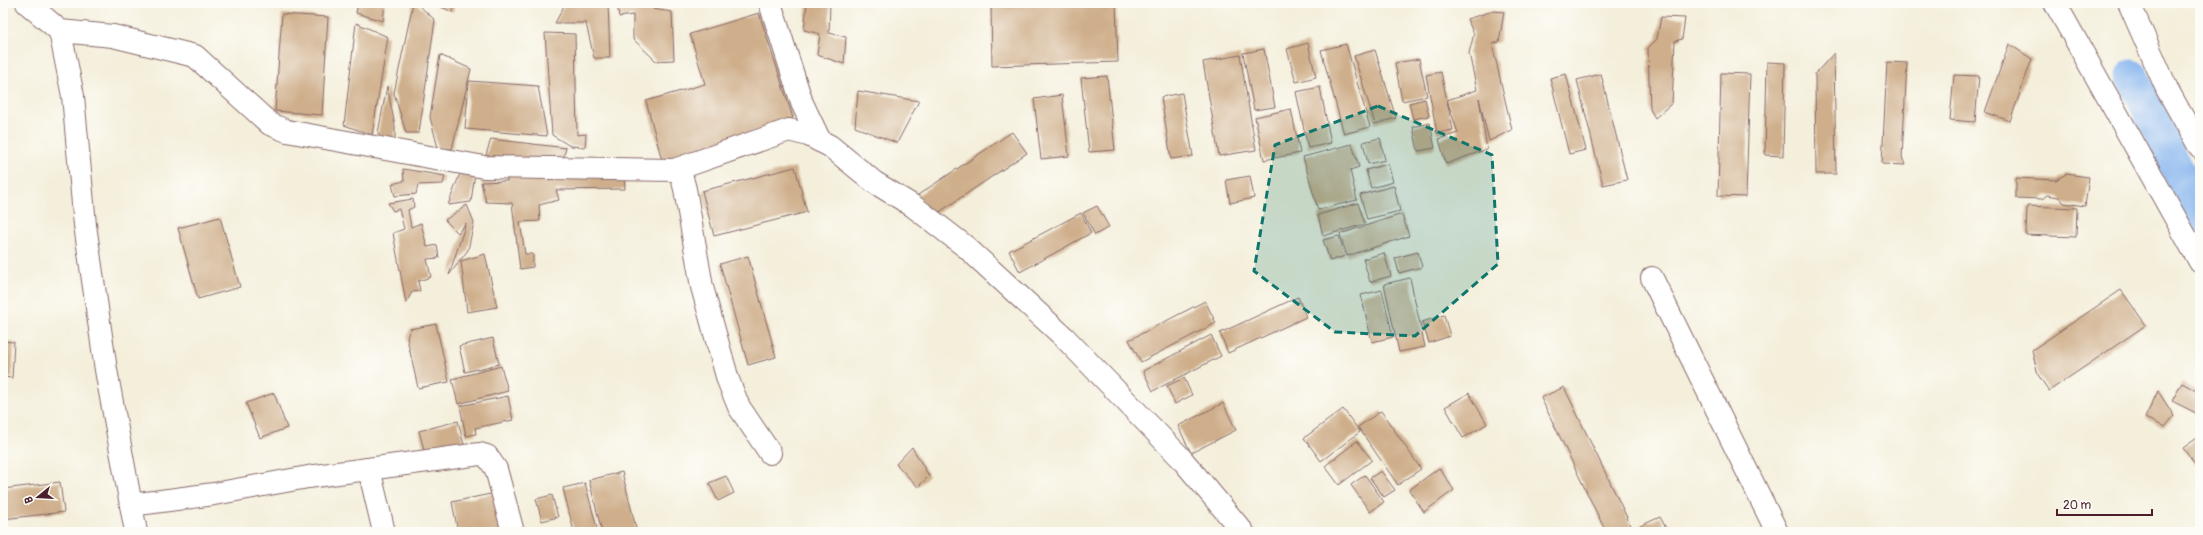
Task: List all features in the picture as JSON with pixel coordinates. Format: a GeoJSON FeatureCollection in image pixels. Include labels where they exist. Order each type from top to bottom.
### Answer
{"type":"FeatureCollection","features":[{"type":"Feature","properties":{"kind":"street"},"geometry":{"type":"LineString","coordinates":[[27,3],[60,31],[113,36],[195,56],[270,124],[287,131],[484,167],[674,170],[789,130],[808,135],[830,146],[874,182],[913,206],[966,247],[1058,332],[1180,457],[1243,532]]}},
{"type":"Feature","properties":{"kind":"street"},"geometry":{"type":"LineString","coordinates":[[770,3],[802,103],[820,141]]}},
{"type":"Feature","properties":{"kind":"street"},"geometry":{"type":"LineString","coordinates":[[2055,3],[2200,262]]}},
{"type":"Feature","properties":{"kind":"street"},"geometry":{"type":"LineString","coordinates":[[2129,3],[2167,89],[2200,148]]}},
{"type":"Feature","properties":{"kind":"street"},"geometry":{"type":"LineString","coordinates":[[60,31],[73,96],[85,225],[106,370],[136,532]]}},
{"type":"Feature","properties":{"kind":"street"},"geometry":{"type":"LineString","coordinates":[[674,170],[681,174],[685,189],[702,288],[728,380],[739,407],[770,453]]}},
{"type":"Feature","properties":{"kind":"street"},"geometry":{"type":"LineString","coordinates":[[1652,278],[1777,532]]}},
{"type":"Feature","properties":{"kind":"street"},"geometry":{"type":"LineString","coordinates":[[131,505],[214,494],[369,469],[480,454],[487,456],[496,469],[513,532]]}},
{"type":"Feature","properties":{"kind":"street"},"geometry":{"type":"LineString","coordinates":[[369,469],[384,532]]}},
{"type":"Feature","properties":{"kind":"highlighted area"},"geometry":{"type":"Polygon","coordinates":[[[1378,106],[1492,155],[1498,264],[1415,336],[1335,332],[1254,271],[1275,145],[1378,106]]]}},
{"type":"Feature","properties":{"kind":"building"},"geometry":{"type":"Polygon","coordinates":[[[358,3],[385,3],[383,21],[356,13],[358,3]]]}},
{"type":"Feature","properties":{"kind":"building"},"geometry":{"type":"Polygon","coordinates":[[[413,3],[416,3],[435,20],[419,133],[406,133],[394,93],[413,3]]]}},
{"type":"Feature","properties":{"kind":"building"},"geometry":{"type":"Polygon","coordinates":[[[431,3],[455,3],[453,12],[431,3]]]}},
{"type":"Feature","properties":{"kind":"building"},"geometry":{"type":"Polygon","coordinates":[[[563,3],[608,3],[610,58],[594,58],[586,23],[555,23],[563,8],[563,3]]]}},
{"type":"Feature","properties":{"kind":"building"},"geometry":{"type":"Polygon","coordinates":[[[617,3],[654,3],[653,9],[672,12],[674,60],[656,61],[633,39],[633,15],[619,17],[617,3]]]}},
{"type":"Feature","properties":{"kind":"building"},"geometry":{"type":"Polygon","coordinates":[[[807,3],[830,3],[829,33],[846,37],[844,64],[817,55],[820,34],[804,30],[807,3]]]}},
{"type":"Feature","properties":{"kind":"building"},"geometry":{"type":"Polygon","coordinates":[[[991,3],[1116,3],[1118,62],[992,66],[991,3]]]}},
{"type":"Feature","properties":{"kind":"building"},"geometry":{"type":"Polygon","coordinates":[[[1493,11],[1504,12],[1499,42],[1492,44],[1512,130],[1489,141],[1479,98],[1487,149],[1446,164],[1439,139],[1458,133],[1447,100],[1477,90],[1469,53],[1474,34],[1467,19],[1493,11]]]}},
{"type":"Feature","properties":{"kind":"building"},"geometry":{"type":"Polygon","coordinates":[[[759,13],[793,118],[663,164],[646,101],[705,84],[690,34],[759,13]]]}},
{"type":"Feature","properties":{"kind":"building"},"geometry":{"type":"Polygon","coordinates":[[[282,14],[328,17],[322,115],[275,111],[282,14]]]}},
{"type":"Feature","properties":{"kind":"building"},"geometry":{"type":"Polygon","coordinates":[[[1661,17],[1685,18],[1682,39],[1675,41],[1672,103],[1655,118],[1650,109],[1648,48],[1657,39],[1661,17]]]}},
{"type":"Feature","properties":{"kind":"building"},"geometry":{"type":"Polygon","coordinates":[[[356,23],[388,37],[372,135],[344,125],[356,23]]]}},
{"type":"Feature","properties":{"kind":"building"},"geometry":{"type":"Polygon","coordinates":[[[545,33],[575,34],[577,135],[586,134],[585,147],[570,146],[552,135],[545,33]]]}},
{"type":"Feature","properties":{"kind":"building"},"geometry":{"type":"Polygon","coordinates":[[[1308,43],[1316,77],[1296,82],[1287,49],[1308,43]]]}},
{"type":"Feature","properties":{"kind":"building"},"geometry":{"type":"Polygon","coordinates":[[[1346,44],[1370,127],[1344,134],[1321,50],[1346,44]]]}},
{"type":"Feature","properties":{"kind":"building"},"geometry":{"type":"Polygon","coordinates":[[[2009,44],[2032,59],[2010,121],[1985,112],[2009,44]]]}},
{"type":"Feature","properties":{"kind":"building"},"geometry":{"type":"Polygon","coordinates":[[[1264,49],[1275,107],[1254,110],[1243,53],[1264,49]]]}},
{"type":"Feature","properties":{"kind":"building"},"geometry":{"type":"Polygon","coordinates":[[[1375,50],[1396,118],[1375,124],[1354,56],[1375,50]]]}},
{"type":"Feature","properties":{"kind":"building"},"geometry":{"type":"Polygon","coordinates":[[[1834,53],[1836,174],[1816,174],[1815,74],[1834,53]]]}},
{"type":"Feature","properties":{"kind":"building"},"geometry":{"type":"Polygon","coordinates":[[[440,55],[471,69],[452,149],[438,148],[430,117],[440,55]]]}},
{"type":"Feature","properties":{"kind":"building"},"geometry":{"type":"Polygon","coordinates":[[[1240,55],[1256,150],[1219,156],[1203,62],[1240,55]]]}},
{"type":"Feature","properties":{"kind":"building"},"geometry":{"type":"Polygon","coordinates":[[[1419,59],[1427,96],[1402,101],[1395,63],[1419,59]]]}},
{"type":"Feature","properties":{"kind":"building"},"geometry":{"type":"Polygon","coordinates":[[[1767,62],[1785,63],[1783,156],[1765,155],[1767,62]]]}},
{"type":"Feature","properties":{"kind":"building"},"geometry":{"type":"Polygon","coordinates":[[[1887,62],[1907,63],[1902,157],[1905,165],[1882,164],[1887,62]]]}},
{"type":"Feature","properties":{"kind":"building"},"geometry":{"type":"Polygon","coordinates":[[[1441,72],[1453,130],[1437,133],[1426,75],[1441,72]]]}},
{"type":"Feature","properties":{"kind":"building"},"geometry":{"type":"Polygon","coordinates":[[[1721,73],[1750,74],[1746,197],[1718,196],[1721,73]]]}},
{"type":"Feature","properties":{"kind":"building"},"geometry":{"type":"Polygon","coordinates":[[[1566,74],[1586,150],[1569,154],[1550,78],[1566,74]]]}},
{"type":"Feature","properties":{"kind":"building"},"geometry":{"type":"Polygon","coordinates":[[[1601,74],[1627,180],[1603,185],[1577,80],[1601,74]]]}},
{"type":"Feature","properties":{"kind":"building"},"geometry":{"type":"Polygon","coordinates":[[[1954,75],[1979,76],[1975,122],[1950,120],[1954,75]]]}},
{"type":"Feature","properties":{"kind":"building"},"geometry":{"type":"Polygon","coordinates":[[[1107,76],[1115,150],[1089,152],[1081,78],[1107,76]]]}},
{"type":"Feature","properties":{"kind":"building"},"geometry":{"type":"Polygon","coordinates":[[[469,81],[538,86],[547,136],[465,129],[469,81]]]}},
{"type":"Feature","properties":{"kind":"building"},"geometry":{"type":"Polygon","coordinates":[[[387,86],[395,126],[395,143],[384,142],[378,133],[387,86]]]}},
{"type":"Feature","properties":{"kind":"building"},"geometry":{"type":"Polygon","coordinates":[[[1320,87],[1331,143],[1308,148],[1296,92],[1320,87]]]}},
{"type":"Feature","properties":{"kind":"building"},"geometry":{"type":"Polygon","coordinates":[[[858,91],[919,101],[897,143],[855,127],[858,91]]]}},
{"type":"Feature","properties":{"kind":"building"},"geometry":{"type":"Polygon","coordinates":[[[1182,93],[1193,156],[1171,159],[1161,97],[1182,93]]]}},
{"type":"Feature","properties":{"kind":"building"},"geometry":{"type":"Polygon","coordinates":[[[1062,95],[1069,156],[1041,159],[1034,99],[1062,95]]]}},
{"type":"Feature","properties":{"kind":"building"},"geometry":{"type":"Polygon","coordinates":[[[1425,99],[1429,116],[1413,119],[1409,103],[1425,99]]]}},
{"type":"Feature","properties":{"kind":"building"},"geometry":{"type":"Polygon","coordinates":[[[1291,109],[1300,153],[1264,160],[1255,117],[1291,109]]]}},
{"type":"Feature","properties":{"kind":"building"},"geometry":{"type":"Polygon","coordinates":[[[1430,123],[1435,148],[1418,151],[1413,127],[1430,123]]]}},
{"type":"Feature","properties":{"kind":"building"},"geometry":{"type":"Polygon","coordinates":[[[1012,132],[1027,153],[932,217],[918,195],[1012,132]]]}},
{"type":"Feature","properties":{"kind":"building"},"geometry":{"type":"Polygon","coordinates":[[[1380,138],[1385,160],[1368,164],[1363,142],[1380,138]]]}},
{"type":"Feature","properties":{"kind":"building"},"geometry":{"type":"Polygon","coordinates":[[[491,139],[566,148],[562,163],[484,161],[491,139]]]}},
{"type":"Feature","properties":{"kind":"building"},"geometry":{"type":"Polygon","coordinates":[[[1352,144],[1359,167],[1350,170],[1357,200],[1318,210],[1303,157],[1352,144]]]}},
{"type":"Feature","properties":{"kind":"building"},"geometry":{"type":"Polygon","coordinates":[[[1388,164],[1393,182],[1371,188],[1366,170],[1388,164]]]}},
{"type":"Feature","properties":{"kind":"building"},"geometry":{"type":"Polygon","coordinates":[[[795,167],[807,212],[714,236],[702,191],[795,167]]]}},
{"type":"Feature","properties":{"kind":"building"},"geometry":{"type":"Polygon","coordinates":[[[403,169],[445,176],[443,184],[418,185],[416,194],[395,196],[392,184],[404,181],[403,169]]]}},
{"type":"Feature","properties":{"kind":"building"},"geometry":{"type":"Polygon","coordinates":[[[461,171],[475,173],[471,202],[448,205],[461,171]]]}},
{"type":"Feature","properties":{"kind":"building"},"geometry":{"type":"Polygon","coordinates":[[[508,174],[624,177],[625,189],[556,190],[559,200],[539,205],[540,221],[520,222],[525,254],[533,254],[533,267],[520,269],[512,203],[486,202],[481,182],[507,181],[508,174]]]}},
{"type":"Feature","properties":{"kind":"building"},"geometry":{"type":"Polygon","coordinates":[[[2066,174],[2089,177],[2085,206],[2064,203],[2059,197],[2047,195],[2042,199],[2016,198],[2016,178],[2056,180],[2066,174]]]}},
{"type":"Feature","properties":{"kind":"building"},"geometry":{"type":"Polygon","coordinates":[[[1250,176],[1254,198],[1230,203],[1226,180],[1250,176]]]}},
{"type":"Feature","properties":{"kind":"building"},"geometry":{"type":"Polygon","coordinates":[[[1394,186],[1400,211],[1367,219],[1360,195],[1394,186]]]}},
{"type":"Feature","properties":{"kind":"building"},"geometry":{"type":"Polygon","coordinates":[[[413,199],[414,207],[408,210],[411,227],[421,223],[427,247],[437,245],[439,258],[427,259],[431,277],[418,281],[420,291],[412,292],[406,303],[393,233],[404,229],[399,209],[393,211],[388,203],[413,199]]]}},
{"type":"Feature","properties":{"kind":"building"},"geometry":{"type":"Polygon","coordinates":[[[1358,203],[1365,224],[1323,236],[1318,215],[1358,203]]]}},
{"type":"Feature","properties":{"kind":"building"},"geometry":{"type":"Polygon","coordinates":[[[467,205],[474,222],[468,250],[449,275],[466,223],[458,233],[445,220],[467,205]]]}},
{"type":"Feature","properties":{"kind":"building"},"geometry":{"type":"Polygon","coordinates":[[[1097,206],[1109,227],[1095,235],[1083,213],[1097,206]]]}},
{"type":"Feature","properties":{"kind":"building"},"geometry":{"type":"Polygon","coordinates":[[[2027,206],[2077,208],[2076,237],[2026,235],[2027,206]]]}},
{"type":"Feature","properties":{"kind":"building"},"geometry":{"type":"Polygon","coordinates":[[[1081,213],[1091,233],[1020,272],[1009,251],[1081,213]]]}},
{"type":"Feature","properties":{"kind":"building"},"geometry":{"type":"Polygon","coordinates":[[[1402,214],[1409,236],[1347,256],[1340,234],[1402,214]]]}},
{"type":"Feature","properties":{"kind":"building"},"geometry":{"type":"Polygon","coordinates":[[[220,217],[240,287],[198,299],[178,228],[220,217]]]}},
{"type":"Feature","properties":{"kind":"building"},"geometry":{"type":"Polygon","coordinates":[[[1339,236],[1345,256],[1330,261],[1323,240],[1339,236]]]}},
{"type":"Feature","properties":{"kind":"building"},"geometry":{"type":"Polygon","coordinates":[[[1418,252],[1422,267],[1399,273],[1395,258],[1418,252]]]}},
{"type":"Feature","properties":{"kind":"building"},"geometry":{"type":"Polygon","coordinates":[[[1384,253],[1391,276],[1370,282],[1363,259],[1384,253]]]}},
{"type":"Feature","properties":{"kind":"building"},"geometry":{"type":"Polygon","coordinates":[[[485,254],[497,307],[467,312],[461,261],[485,254]]]}},
{"type":"Feature","properties":{"kind":"building"},"geometry":{"type":"Polygon","coordinates":[[[748,256],[776,357],[748,365],[720,264],[748,256]]]}},
{"type":"Feature","properties":{"kind":"building"},"geometry":{"type":"Polygon","coordinates":[[[1410,278],[1425,347],[1399,352],[1384,284],[1410,278]]]}},
{"type":"Feature","properties":{"kind":"building"},"geometry":{"type":"Polygon","coordinates":[[[1382,290],[1393,337],[1372,342],[1361,295],[1382,290]]]}},
{"type":"Feature","properties":{"kind":"building"},"geometry":{"type":"Polygon","coordinates":[[[2121,290],[2146,325],[2049,391],[2038,375],[2032,350],[2121,290]]]}},
{"type":"Feature","properties":{"kind":"building"},"geometry":{"type":"Polygon","coordinates":[[[1298,297],[1306,317],[1228,353],[1220,333],[1298,297]]]}},
{"type":"Feature","properties":{"kind":"building"},"geometry":{"type":"Polygon","coordinates":[[[1205,301],[1216,323],[1141,362],[1129,340],[1205,301]]]}},
{"type":"Feature","properties":{"kind":"building"},"geometry":{"type":"Polygon","coordinates":[[[1444,315],[1450,336],[1429,343],[1422,322],[1444,315]]]}},
{"type":"Feature","properties":{"kind":"building"},"geometry":{"type":"Polygon","coordinates":[[[436,324],[449,382],[418,388],[407,338],[410,329],[436,324]]]}},
{"type":"Feature","properties":{"kind":"building"},"geometry":{"type":"Polygon","coordinates":[[[1211,335],[1221,356],[1153,391],[1143,371],[1211,335]]]}},
{"type":"Feature","properties":{"kind":"building"},"geometry":{"type":"Polygon","coordinates":[[[493,338],[499,364],[465,372],[459,346],[493,338]]]}},
{"type":"Feature","properties":{"kind":"building"},"geometry":{"type":"Polygon","coordinates":[[[3,341],[14,342],[12,378],[3,377],[3,341]]]}},
{"type":"Feature","properties":{"kind":"building"},"geometry":{"type":"Polygon","coordinates":[[[501,366],[508,391],[458,404],[452,379],[501,366]]]}},
{"type":"Feature","properties":{"kind":"building"},"geometry":{"type":"Polygon","coordinates":[[[1184,378],[1192,395],[1175,404],[1167,386],[1184,378]]]}},
{"type":"Feature","properties":{"kind":"building"},"geometry":{"type":"Polygon","coordinates":[[[2182,383],[2200,393],[2200,406],[2196,413],[2172,401],[2182,383]]]}},
{"type":"Feature","properties":{"kind":"building"},"geometry":{"type":"Polygon","coordinates":[[[1564,387],[1634,532],[1606,532],[1541,398],[1564,387]]]}},
{"type":"Feature","properties":{"kind":"building"},"geometry":{"type":"Polygon","coordinates":[[[2158,391],[2174,416],[2165,427],[2145,418],[2158,391]]]}},
{"type":"Feature","properties":{"kind":"building"},"geometry":{"type":"Polygon","coordinates":[[[274,393],[287,428],[260,438],[246,403],[274,393]]]}},
{"type":"Feature","properties":{"kind":"building"},"geometry":{"type":"Polygon","coordinates":[[[1469,393],[1487,424],[1463,438],[1445,407],[1469,393]]]}},
{"type":"Feature","properties":{"kind":"building"},"geometry":{"type":"Polygon","coordinates":[[[508,396],[513,420],[475,428],[476,434],[466,436],[460,406],[508,396]]]}},
{"type":"Feature","properties":{"kind":"building"},"geometry":{"type":"Polygon","coordinates":[[[1223,403],[1236,430],[1191,453],[1178,426],[1223,403]]]}},
{"type":"Feature","properties":{"kind":"building"},"geometry":{"type":"Polygon","coordinates":[[[1343,409],[1360,432],[1321,461],[1304,438],[1343,409]]]}},
{"type":"Feature","properties":{"kind":"building"},"geometry":{"type":"Polygon","coordinates":[[[1381,411],[1421,469],[1398,485],[1358,427],[1381,411]]]}},
{"type":"Feature","properties":{"kind":"building"},"geometry":{"type":"Polygon","coordinates":[[[458,421],[464,445],[425,454],[419,431],[458,421]]]}},
{"type":"Feature","properties":{"kind":"building"},"geometry":{"type":"Polygon","coordinates":[[[2200,436],[2200,467],[2198,469],[2183,448],[2200,436]]]}},
{"type":"Feature","properties":{"kind":"building"},"geometry":{"type":"Polygon","coordinates":[[[1357,441],[1372,460],[1339,485],[1325,466],[1357,441]]]}},
{"type":"Feature","properties":{"kind":"building"},"geometry":{"type":"Polygon","coordinates":[[[912,447],[929,476],[918,487],[896,464],[912,447]]]}},
{"type":"Feature","properties":{"kind":"building"},"geometry":{"type":"Polygon","coordinates":[[[1439,468],[1454,490],[1424,512],[1409,490],[1439,468]]]}},
{"type":"Feature","properties":{"kind":"building"},"geometry":{"type":"Polygon","coordinates":[[[1381,471],[1395,490],[1384,497],[1370,478],[1381,471]]]}},
{"type":"Feature","properties":{"kind":"building"},"geometry":{"type":"Polygon","coordinates":[[[622,472],[637,532],[602,532],[589,480],[622,472]]]}},
{"type":"Feature","properties":{"kind":"building"},"geometry":{"type":"Polygon","coordinates":[[[1365,475],[1384,502],[1370,512],[1351,485],[1365,475]]]}},
{"type":"Feature","properties":{"kind":"building"},"geometry":{"type":"Polygon","coordinates":[[[726,476],[734,493],[718,501],[709,483],[726,476]]]}},
{"type":"Feature","properties":{"kind":"building"},"geometry":{"type":"Polygon","coordinates":[[[60,482],[64,512],[3,519],[3,489],[60,482]]]}},
{"type":"Feature","properties":{"kind":"building"},"geometry":{"type":"Polygon","coordinates":[[[585,483],[598,532],[574,532],[563,488],[585,483]]]}},
{"type":"Feature","properties":{"kind":"building"},"geometry":{"type":"Polygon","coordinates":[[[495,493],[503,532],[458,532],[452,502],[495,493]]]}},
{"type":"Feature","properties":{"kind":"building"},"geometry":{"type":"Polygon","coordinates":[[[552,495],[558,517],[542,521],[536,499],[552,495]]]}},
{"type":"Feature","properties":{"kind":"building"},"geometry":{"type":"Polygon","coordinates":[[[1660,517],[1668,532],[1640,532],[1638,527],[1660,517]]]}},
{"type":"Feature","properties":{"kind":"waterway"},"geometry":{"type":"LineString","coordinates":[[2132,76],[2200,216]]}}]}
